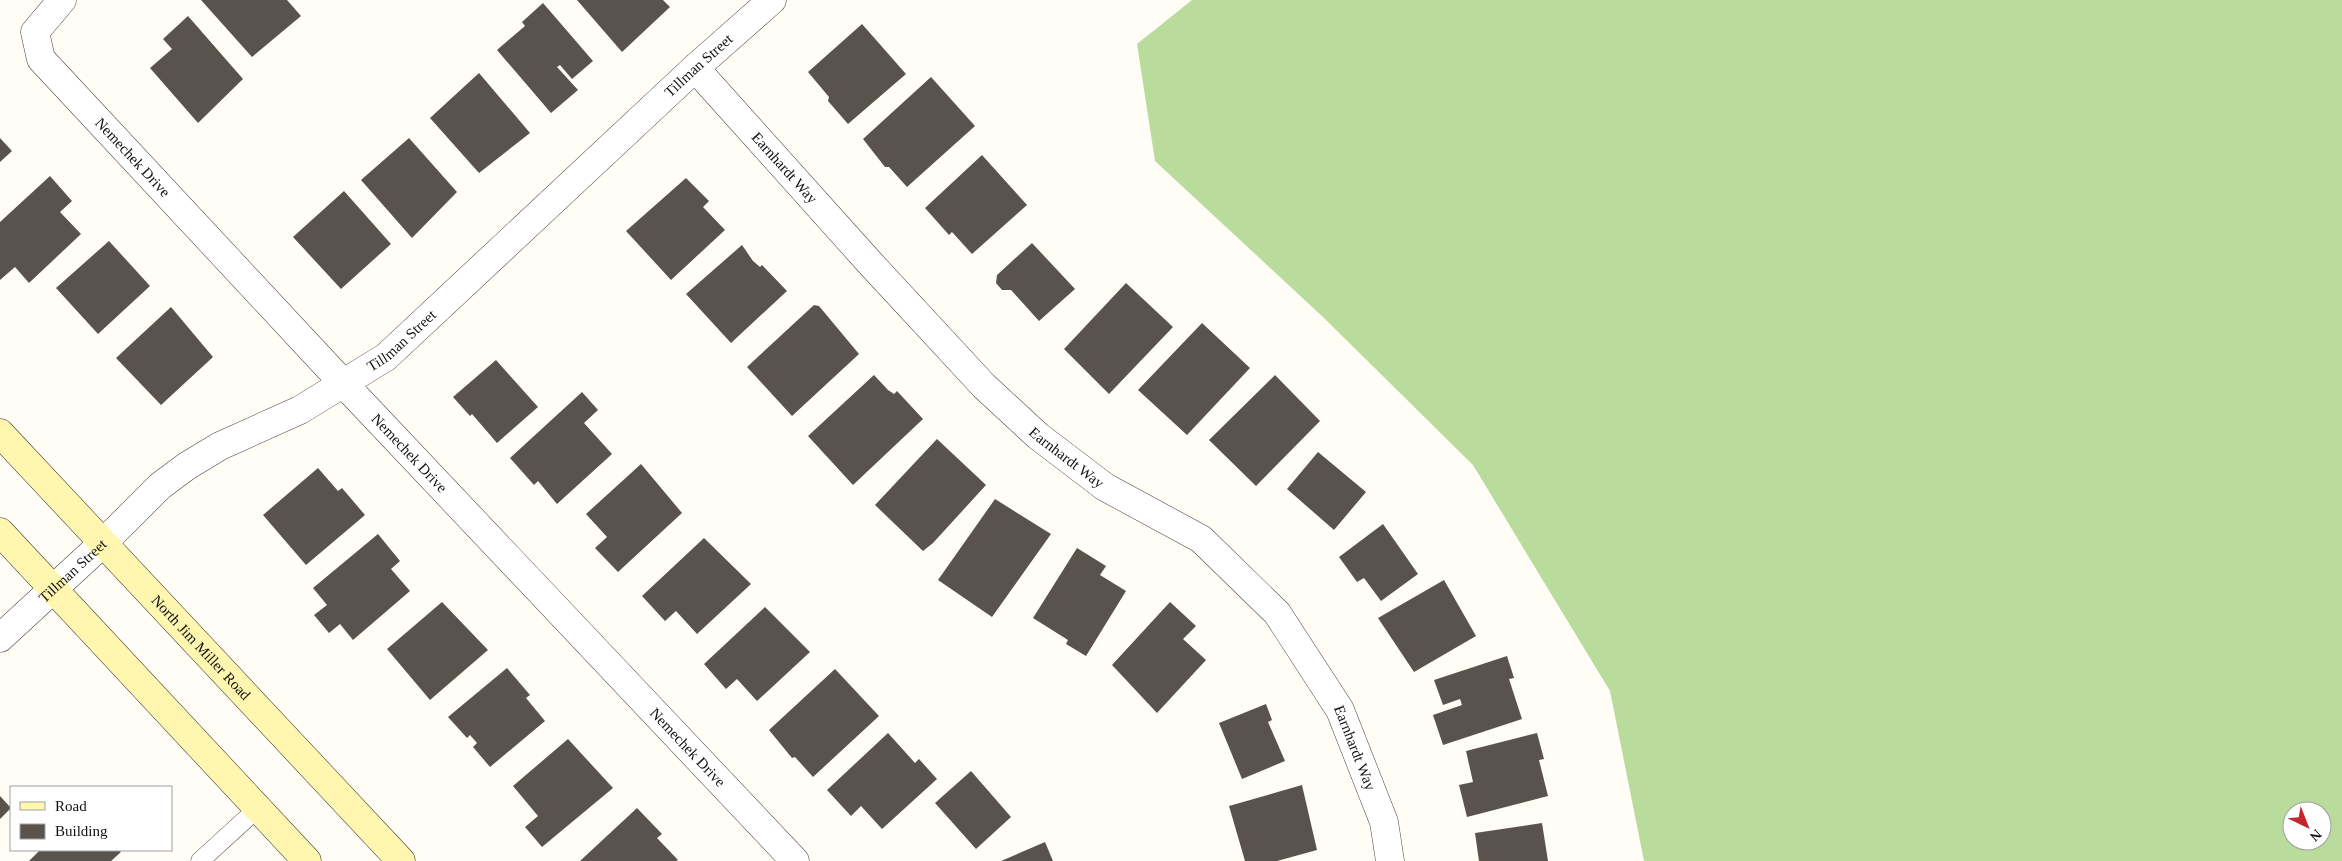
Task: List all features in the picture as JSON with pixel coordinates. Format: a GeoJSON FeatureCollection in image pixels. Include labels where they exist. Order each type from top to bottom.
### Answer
{"type":"FeatureCollection","features":[{"type":"Feature","properties":{"kind":"main road","name":"North Jim Miller Road"},"geometry":{"type":"LineString","coordinates":[[0,433],[401,861]]}},
{"type":"Feature","properties":{"kind":"main road"},"geometry":{"type":"LineString","coordinates":[[0,532],[307,861]]}},
{"type":"Feature","properties":{"kind":"street","name":"Nemechek Drive"},"geometry":{"type":"LineString","coordinates":[[62,0],[35,32],[41,59],[343,384],[794,861]]}},
{"type":"Feature","properties":{"kind":"street","name":"Tillman Street"},"geometry":{"type":"LineString","coordinates":[[0,638],[103,543],[160,486],[187,466],[220,446],[300,410],[386,357],[695,68],[772,0]]}},
{"type":"Feature","properties":{"kind":"street","name":"Earnhardt Way"},"geometry":{"type":"LineString","coordinates":[[695,68],[863,256],[984,386],[1038,436],[1105,487],[1201,539],[1277,613],[1340,710],[1384,822],[1390,861]]}},
{"type":"Feature","properties":{"kind":"lane"},"geometry":{"type":"LineString","coordinates":[[200,861],[258,808]]}},
{"type":"Feature","properties":{"kind":"green space"},"geometry":{"type":"Polygon","coordinates":[[[1192,0],[2342,0],[2342,861],[1644,861],[1610,691],[1473,465],[1324,318],[1155,161],[1137,44],[1192,0]]]}},
{"type":"Feature","properties":{"kind":"building"},"geometry":{"type":"Polygon","coordinates":[[[201,0],[287,0],[301,16],[252,57],[201,0]]]}},
{"type":"Feature","properties":{"kind":"building"},"geometry":{"type":"Polygon","coordinates":[[[577,0],[663,0],[670,7],[622,52],[577,0]]]}},
{"type":"Feature","properties":{"kind":"building"},"geometry":{"type":"Polygon","coordinates":[[[543,3],[593,61],[572,79],[560,65],[557,67],[578,90],[551,113],[497,50],[525,26],[522,22],[543,3]]]}},
{"type":"Feature","properties":{"kind":"building"},"geometry":{"type":"Polygon","coordinates":[[[188,16],[243,79],[198,123],[150,68],[172,49],[163,39],[188,16]]]}},
{"type":"Feature","properties":{"kind":"building"},"geometry":{"type":"Polygon","coordinates":[[[862,24],[906,74],[848,124],[828,101],[829,97],[808,72],[862,24]]]}},
{"type":"Feature","properties":{"kind":"building"},"geometry":{"type":"Polygon","coordinates":[[[479,73],[530,133],[479,173],[430,118],[479,73]]]}},
{"type":"Feature","properties":{"kind":"building"},"geometry":{"type":"Polygon","coordinates":[[[931,77],[975,126],[907,187],[889,167],[885,167],[863,139],[931,77]]]}},
{"type":"Feature","properties":{"kind":"building"},"geometry":{"type":"Polygon","coordinates":[[[0,138],[12,151],[0,162],[0,138]]]}},
{"type":"Feature","properties":{"kind":"building"},"geometry":{"type":"Polygon","coordinates":[[[409,138],[457,192],[412,238],[361,180],[409,138]]]}},
{"type":"Feature","properties":{"kind":"building"},"geometry":{"type":"Polygon","coordinates":[[[982,155],[1027,205],[972,254],[952,232],[949,235],[925,208],[982,155]]]}},
{"type":"Feature","properties":{"kind":"building"},"geometry":{"type":"Polygon","coordinates":[[[50,176],[72,201],[60,212],[81,234],[29,283],[15,267],[0,280],[0,222],[50,176]]]}},
{"type":"Feature","properties":{"kind":"building"},"geometry":{"type":"Polygon","coordinates":[[[686,178],[709,201],[703,207],[725,230],[671,280],[626,231],[686,178]]]}},
{"type":"Feature","properties":{"kind":"building"},"geometry":{"type":"Polygon","coordinates":[[[344,191],[391,244],[341,289],[293,237],[344,191]]]}},
{"type":"Feature","properties":{"kind":"building"},"geometry":{"type":"Polygon","coordinates":[[[109,241],[150,286],[98,334],[56,288],[109,241]]]}},
{"type":"Feature","properties":{"kind":"building"},"geometry":{"type":"Polygon","coordinates":[[[1032,243],[1075,289],[1039,321],[1011,290],[1002,290],[996,283],[997,275],[1032,243]]]}},
{"type":"Feature","properties":{"kind":"building"},"geometry":{"type":"Polygon","coordinates":[[[742,245],[753,261],[760,267],[762,265],[787,291],[731,343],[686,294],[742,245]]]}},
{"type":"Feature","properties":{"kind":"building"},"geometry":{"type":"Polygon","coordinates":[[[1126,283],[1173,327],[1109,394],[1064,349],[1126,283]]]}},
{"type":"Feature","properties":{"kind":"building"},"geometry":{"type":"Polygon","coordinates":[[[814,305],[819,306],[859,354],[792,416],[747,367],[814,305]]]}},
{"type":"Feature","properties":{"kind":"building"},"geometry":{"type":"Polygon","coordinates":[[[171,307],[213,357],[161,405],[116,358],[171,307]]]}},
{"type":"Feature","properties":{"kind":"building"},"geometry":{"type":"Polygon","coordinates":[[[1202,323],[1250,368],[1187,435],[1138,390],[1202,323]]]}},
{"type":"Feature","properties":{"kind":"building"},"geometry":{"type":"Polygon","coordinates":[[[496,360],[538,407],[497,443],[472,414],[470,416],[453,397],[496,360]]]}},
{"type":"Feature","properties":{"kind":"building"},"geometry":{"type":"Polygon","coordinates":[[[874,375],[888,390],[894,394],[897,391],[923,419],[853,485],[808,436],[874,375]]]}},
{"type":"Feature","properties":{"kind":"building"},"geometry":{"type":"Polygon","coordinates":[[[1275,375],[1320,421],[1256,486],[1209,440],[1275,375]]]}},
{"type":"Feature","properties":{"kind":"building"},"geometry":{"type":"Polygon","coordinates":[[[582,392],[598,410],[584,423],[612,454],[557,504],[538,481],[534,485],[510,458],[582,392]]]}},
{"type":"Feature","properties":{"kind":"building"},"geometry":{"type":"Polygon","coordinates":[[[937,439],[986,485],[933,543],[923,551],[875,505],[937,439]]]}},
{"type":"Feature","properties":{"kind":"building"},"geometry":{"type":"Polygon","coordinates":[[[1318,452],[1366,492],[1334,530],[1287,489],[1318,452]]]}},
{"type":"Feature","properties":{"kind":"building"},"geometry":{"type":"Polygon","coordinates":[[[641,464],[682,513],[618,572],[595,548],[607,537],[586,514],[641,464]]]}},
{"type":"Feature","properties":{"kind":"building"},"geometry":{"type":"Polygon","coordinates":[[[318,468],[338,491],[342,488],[365,515],[306,565],[263,515],[318,468]]]}},
{"type":"Feature","properties":{"kind":"building"},"geometry":{"type":"Polygon","coordinates":[[[995,499],[1051,534],[992,617],[938,580],[995,499]]]}},
{"type":"Feature","properties":{"kind":"building"},"geometry":{"type":"Polygon","coordinates":[[[1383,524],[1418,574],[1381,601],[1364,578],[1357,582],[1339,557],[1383,524]]]}},
{"type":"Feature","properties":{"kind":"building"},"geometry":{"type":"Polygon","coordinates":[[[378,534],[400,561],[391,569],[410,591],[353,640],[340,624],[329,633],[314,615],[327,605],[313,588],[378,534]]]}},
{"type":"Feature","properties":{"kind":"building"},"geometry":{"type":"Polygon","coordinates":[[[704,538],[751,584],[697,634],[676,611],[665,621],[642,596],[704,538]]]}},
{"type":"Feature","properties":{"kind":"building"},"geometry":{"type":"Polygon","coordinates":[[[1077,548],[1106,566],[1100,575],[1126,591],[1086,656],[1066,644],[1068,640],[1033,618],[1077,548]]]}},
{"type":"Feature","properties":{"kind":"building"},"geometry":{"type":"Polygon","coordinates":[[[1444,580],[1476,636],[1414,672],[1378,618],[1444,580]]]}},
{"type":"Feature","properties":{"kind":"building"},"geometry":{"type":"Polygon","coordinates":[[[442,602],[488,650],[430,700],[387,649],[442,602]]]}},
{"type":"Feature","properties":{"kind":"building"},"geometry":{"type":"Polygon","coordinates":[[[1170,602],[1196,626],[1183,639],[1206,660],[1157,713],[1112,665],[1170,602]]]}},
{"type":"Feature","properties":{"kind":"building"},"geometry":{"type":"Polygon","coordinates":[[[765,607],[810,652],[757,701],[737,679],[726,689],[704,664],[765,607]]]}},
{"type":"Feature","properties":{"kind":"building"},"geometry":{"type":"Polygon","coordinates":[[[1507,656],[1514,678],[1509,679],[1522,719],[1443,745],[1433,715],[1462,705],[1460,699],[1443,705],[1434,680],[1507,656]]]}},
{"type":"Feature","properties":{"kind":"building"},"geometry":{"type":"Polygon","coordinates":[[[507,668],[530,695],[526,698],[545,721],[490,767],[473,747],[477,743],[470,735],[467,738],[448,717],[507,668]]]}},
{"type":"Feature","properties":{"kind":"building"},"geometry":{"type":"Polygon","coordinates":[[[835,669],[879,716],[813,777],[795,757],[792,758],[769,730],[835,669]]]}},
{"type":"Feature","properties":{"kind":"building"},"geometry":{"type":"Polygon","coordinates":[[[1266,704],[1272,720],[1268,722],[1285,761],[1242,779],[1219,723],[1266,704]]]}},
{"type":"Feature","properties":{"kind":"building"},"geometry":{"type":"Polygon","coordinates":[[[888,733],[915,763],[919,759],[937,779],[882,829],[861,806],[851,816],[827,790],[888,733]]]}},
{"type":"Feature","properties":{"kind":"building"},"geometry":{"type":"Polygon","coordinates":[[[1537,733],[1544,759],[1539,760],[1548,796],[1467,817],[1459,785],[1473,782],[1466,751],[1537,733]]]}},
{"type":"Feature","properties":{"kind":"building"},"geometry":{"type":"Polygon","coordinates":[[[568,739],[613,788],[542,847],[525,827],[538,816],[513,786],[568,739]]]}},
{"type":"Feature","properties":{"kind":"building"},"geometry":{"type":"Polygon","coordinates":[[[971,771],[1011,817],[976,849],[935,803],[971,771]]]}},
{"type":"Feature","properties":{"kind":"building"},"geometry":{"type":"Polygon","coordinates":[[[1302,785],[1317,850],[1277,861],[1245,861],[1229,806],[1302,785]]]}},
{"type":"Feature","properties":{"kind":"building"},"geometry":{"type":"Polygon","coordinates":[[[0,796],[10,809],[0,819],[0,796]]]}},
{"type":"Feature","properties":{"kind":"building"},"geometry":{"type":"Polygon","coordinates":[[[637,808],[662,834],[657,838],[678,860],[580,861],[637,808]]]}},
{"type":"Feature","properties":{"kind":"building"},"geometry":{"type":"Polygon","coordinates":[[[1542,823],[1548,861],[1479,861],[1475,833],[1542,823]]]}},
{"type":"Feature","properties":{"kind":"building"},"geometry":{"type":"Polygon","coordinates":[[[1045,842],[1053,861],[1001,861],[1045,842]]]}},
{"type":"Feature","properties":{"kind":"building"},"geometry":{"type":"Polygon","coordinates":[[[39,851],[121,852],[111,861],[29,861],[39,851]]]}}]}
